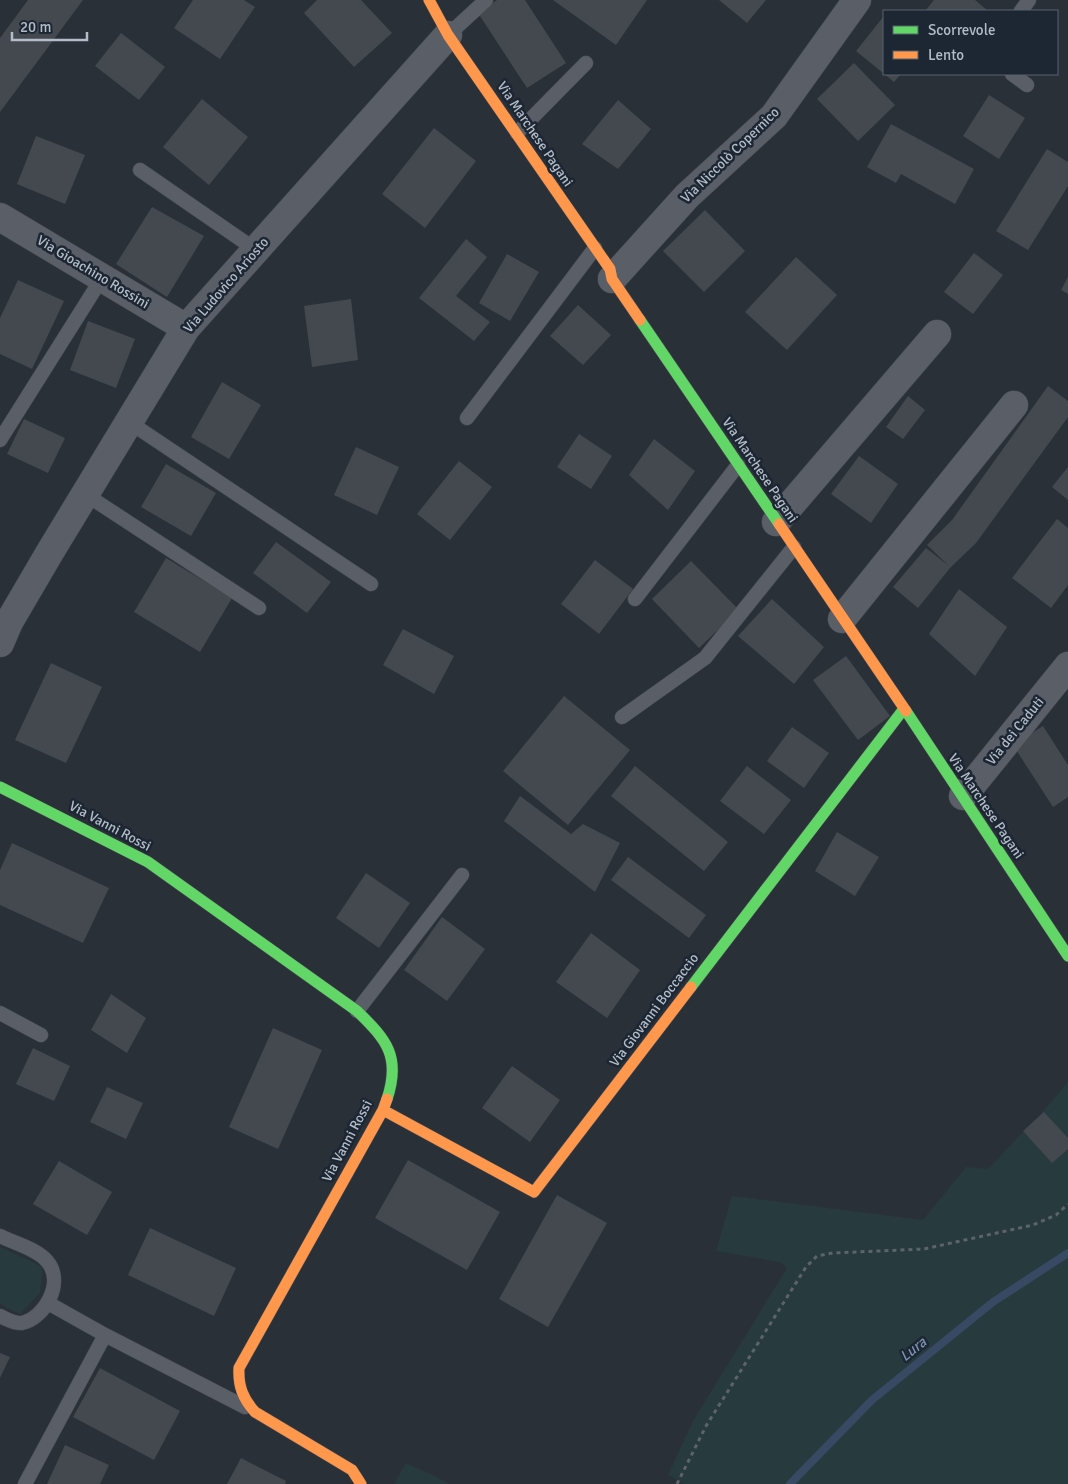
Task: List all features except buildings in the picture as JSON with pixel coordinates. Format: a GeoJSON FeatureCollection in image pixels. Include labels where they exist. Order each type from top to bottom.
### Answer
{"type":"FeatureCollection","features":[{"type":"Feature","properties":{"kind":"street","name":"Via Marchese Pagani"},"geometry":{"type":"LineString","coordinates":[[429,0],[448,35],[610,269],[612,279],[963,796],[1068,956]]}},
{"type":"Feature","properties":{"kind":"street","name":"Via Niccolò Copernico"},"geometry":{"type":"LineString","coordinates":[[612,279],[687,196],[774,116],[857,0]]}},
{"type":"Feature","properties":{"kind":"street","name":"Via Ludovico Ariosto"},"geometry":{"type":"LineString","coordinates":[[0,643],[9,622],[186,328],[448,35]]}},
{"type":"Feature","properties":{"kind":"street","name":"Via Gioachino Rossini"},"geometry":{"type":"LineString","coordinates":[[0,217],[186,328]]}},
{"type":"Feature","properties":{"kind":"street"},"geometry":{"type":"LineString","coordinates":[[776,522],[936,334]]}},
{"type":"Feature","properties":{"kind":"street"},"geometry":{"type":"LineString","coordinates":[[842,619],[1014,405]]}},
{"type":"Feature","properties":{"kind":"street","name":"Via dei Caduti"},"geometry":{"type":"LineString","coordinates":[[963,796],[1068,666]]}},
{"type":"Feature","properties":{"kind":"street","name":"Via Giovanni Boccaccio"},"geometry":{"type":"LineString","coordinates":[[382,1110],[534,1192],[904,710]]}},
{"type":"Feature","properties":{"kind":"street","name":"Via Vanni Rossi"},"geometry":{"type":"LineString","coordinates":[[0,787],[148,862],[357,1011],[380,1032],[392,1052],[392,1079],[382,1110],[239,1368],[238,1380],[247,1404],[255,1412],[352,1470],[361,1484]]}},
{"type":"Feature","properties":{"kind":"lane"},"geometry":{"type":"LineString","coordinates":[[448,35],[486,0]]}},
{"type":"Feature","properties":{"kind":"lane"},"geometry":{"type":"LineString","coordinates":[[517,133],[586,63]]}},
{"type":"Feature","properties":{"kind":"lane"},"geometry":{"type":"LineString","coordinates":[[1013,75],[1027,85]]}},
{"type":"Feature","properties":{"kind":"lane"},"geometry":{"type":"LineString","coordinates":[[140,170],[256,250]]}},
{"type":"Feature","properties":{"kind":"lane"},"geometry":{"type":"LineString","coordinates":[[467,418],[595,248]]}},
{"type":"Feature","properties":{"kind":"lane"},"geometry":{"type":"LineString","coordinates":[[0,440],[102,278]]}},
{"type":"Feature","properties":{"kind":"lane"},"geometry":{"type":"LineString","coordinates":[[129,422],[370,584]]}},
{"type":"Feature","properties":{"kind":"lane"},"geometry":{"type":"LineString","coordinates":[[635,599],[738,465]]}},
{"type":"Feature","properties":{"kind":"lane"},"geometry":{"type":"LineString","coordinates":[[85,494],[259,608]]}},
{"type":"Feature","properties":{"kind":"lane"},"geometry":{"type":"LineString","coordinates":[[622,717],[706,658],[794,547]]}},
{"type":"Feature","properties":{"kind":"lane"},"geometry":{"type":"LineString","coordinates":[[357,1011],[462,875]]}},
{"type":"Feature","properties":{"kind":"lane"},"geometry":{"type":"LineString","coordinates":[[0,1013],[42,1035]]}},
{"type":"Feature","properties":{"kind":"lane"},"geometry":{"type":"LineString","coordinates":[[0,1236],[37,1253],[48,1262],[53,1284],[48,1303],[31,1320],[20,1324],[0,1316]]}},
{"type":"Feature","properties":{"kind":"lane"},"geometry":{"type":"LineString","coordinates":[[48,1303],[105,1335],[255,1412]]}},
{"type":"Feature","properties":{"kind":"lane"},"geometry":{"type":"LineString","coordinates":[[25,1484],[105,1335]]}},
{"type":"Feature","properties":{"kind":"path"},"geometry":{"type":"LineString","coordinates":[[677,1484],[706,1426],[806,1267],[817,1256],[832,1253],[933,1247],[1033,1225],[1056,1215],[1068,1204]]}},
{"type":"Feature","properties":{"kind":"green space"},"geometry":{"type":"Polygon","coordinates":[[[1068,1082],[1068,1484],[685,1484],[668,1475],[693,1421],[787,1268],[780,1262],[716,1251],[732,1196],[923,1220],[966,1167],[988,1169],[1039,1116],[1068,1082]]]}},
{"type":"Feature","properties":{"kind":"green space"},"geometry":{"type":"Polygon","coordinates":[[[0,1247],[43,1267],[40,1293],[20,1314],[0,1304],[0,1247]]]}},
{"type":"Feature","properties":{"kind":"green space"},"geometry":{"type":"Polygon","coordinates":[[[406,1463],[445,1481],[449,1484],[394,1484],[406,1463]]]}},
{"type":"Feature","properties":{"kind":"waterway","name":"Lura"},"geometry":{"type":"LineString","coordinates":[[790,1484],[872,1400],[993,1302],[1068,1253]]}},
{"type":"Feature","properties":{"kind":"traffic: fast"},"geometry":{"type":"LineString","coordinates":[[640,320],[779,524]]}},
{"type":"Feature","properties":{"kind":"traffic: fast"},"geometry":{"type":"LineString","coordinates":[[691,987],[903,710]]}},
{"type":"Feature","properties":{"kind":"traffic: fast"},"geometry":{"type":"LineString","coordinates":[[906,711],[1068,956]]}},
{"type":"Feature","properties":{"kind":"traffic: fast"},"geometry":{"type":"LineString","coordinates":[[0,787],[148,862],[357,1011],[376,1031],[392,1060],[391,1084],[387,1099]]}},
{"type":"Feature","properties":{"kind":"traffic: slow"},"geometry":{"type":"LineString","coordinates":[[429,0],[448,35],[610,269],[612,279],[640,320]]}},
{"type":"Feature","properties":{"kind":"traffic: slow"},"geometry":{"type":"LineString","coordinates":[[779,524],[906,711]]}},
{"type":"Feature","properties":{"kind":"traffic: slow"},"geometry":{"type":"LineString","coordinates":[[383,1110],[534,1192],[691,987]]}},
{"type":"Feature","properties":{"kind":"traffic: slow"},"geometry":{"type":"LineString","coordinates":[[361,1484],[352,1470],[255,1412],[242,1392],[239,1381],[239,1368],[383,1110],[387,1099]]}}]}
